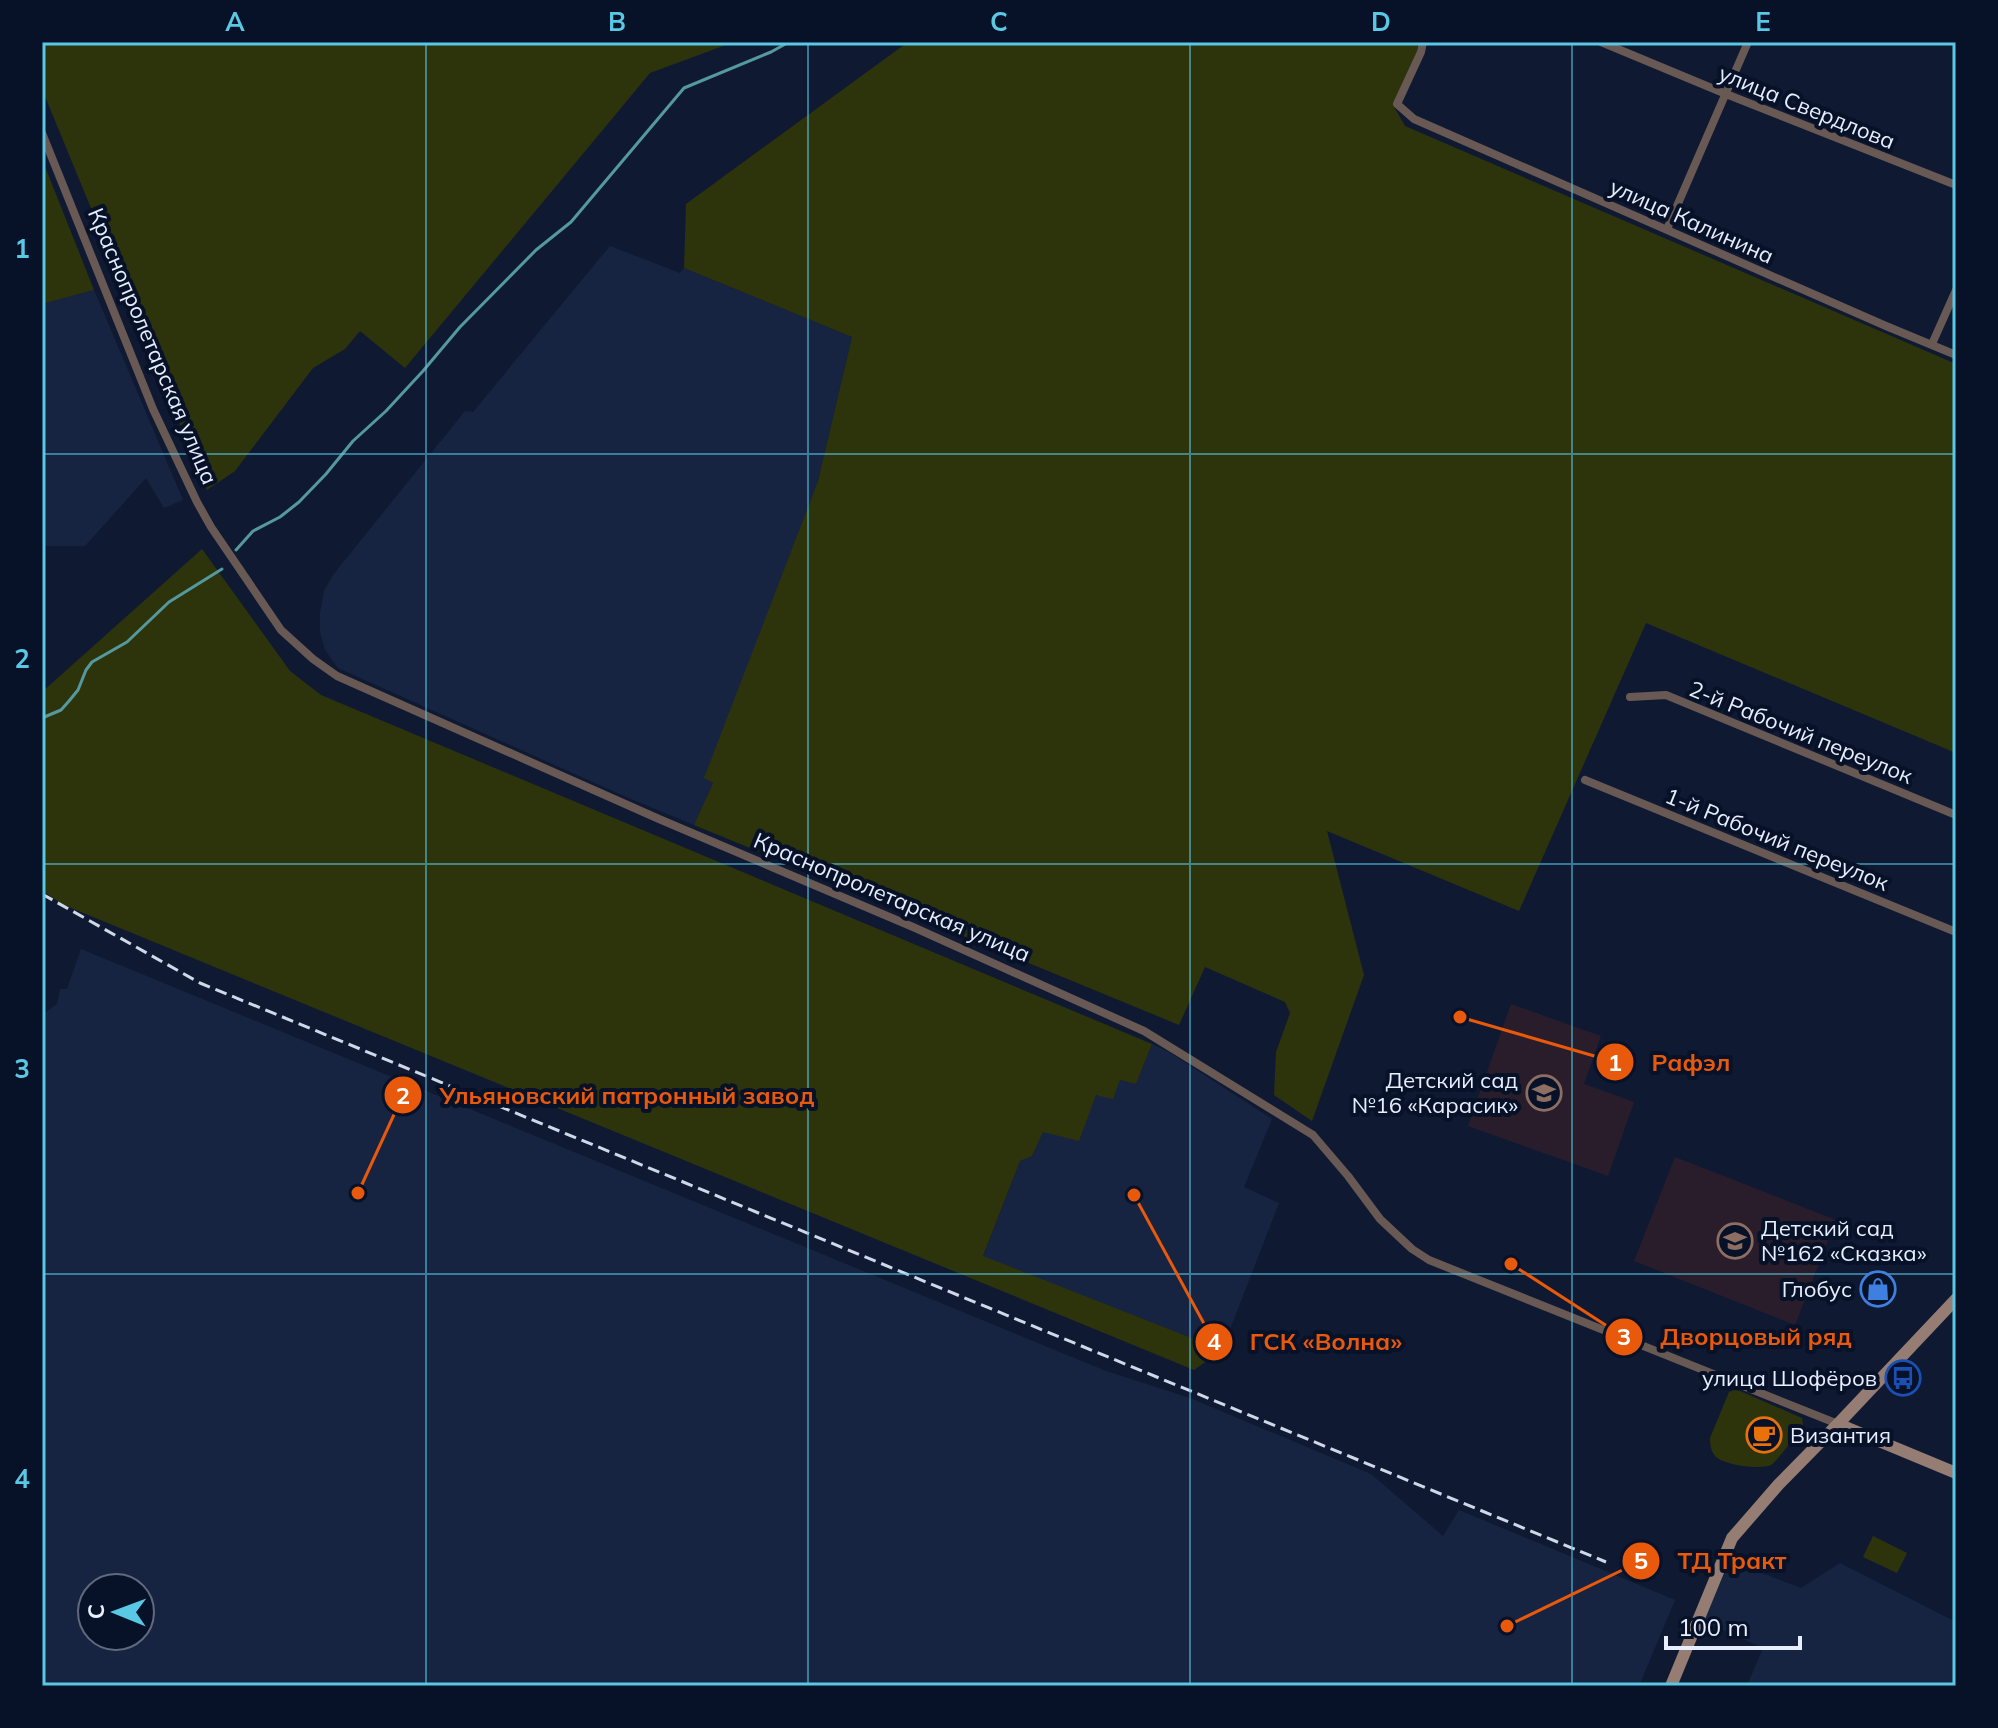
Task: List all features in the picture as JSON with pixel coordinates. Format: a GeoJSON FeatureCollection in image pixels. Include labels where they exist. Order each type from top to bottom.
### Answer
{"type":"FeatureCollection","features":[{"type":"Feature","properties":{"kind":"street","name":"улица Калинина"},"geometry":{"type":"LineString","coordinates":[[1423,42],[1397,104],[1414,119],[1956,355]]}},
{"type":"Feature","properties":{"kind":"street","name":"улица Свердлова"},"geometry":{"type":"LineString","coordinates":[[1601,42],[1956,185]]}},
{"type":"Feature","properties":{"kind":"street"},"geometry":{"type":"LineString","coordinates":[[1667,229],[1748,42]]}},
{"type":"Feature","properties":{"kind":"street","name":"Краснопролетарская улица"},"geometry":{"type":"LineString","coordinates":[[42,133],[153,409],[197,502],[281,630],[337,676],[1144,1031],[1313,1135],[1380,1219],[1412,1249],[1429,1260],[1956,1473]]}},
{"type":"Feature","properties":{"kind":"street"},"geometry":{"type":"LineString","coordinates":[[1932,344],[1956,290]]}},
{"type":"Feature","properties":{"kind":"street","name":"2-й Рабочий переулок"},"geometry":{"type":"LineString","coordinates":[[1630,697],[1666,695],[1956,815]]}},
{"type":"Feature","properties":{"kind":"street","name":"1-й Рабочий переулок"},"geometry":{"type":"LineString","coordinates":[[1585,780],[1956,932]]}},
{"type":"Feature","properties":{"kind":"street"},"geometry":{"type":"LineString","coordinates":[[1671,1686],[1732,1538],[1779,1484],[1956,1299]]}},
{"type":"Feature","properties":{"kind":"shaded area"},"geometry":{"type":"Polygon","coordinates":[[[610,246],[680,273],[684,268],[852,337],[818,481],[705,778],[713,783],[694,825],[338,668],[325,650],[320,632],[324,591],[333,575],[465,411],[473,412],[610,246]]]}},
{"type":"Feature","properties":{"kind":"shaded area"},"geometry":{"type":"Polygon","coordinates":[[[94,290],[183,500],[164,508],[146,478],[85,546],[42,546],[42,304],[94,290]]]}},
{"type":"Feature","properties":{"kind":"shaded area"},"geometry":{"type":"Polygon","coordinates":[[[81,949],[1106,1371],[1190,1398],[1371,1474],[1443,1536],[1459,1510],[1675,1600],[1639,1686],[42,1686],[42,1015],[57,1004],[60,989],[67,989],[81,949]]]}},
{"type":"Feature","properties":{"kind":"shaded area","name":"Детский сад №16 «Карасик»"},"geometry":{"type":"Polygon","coordinates":[[[1511,1004],[1601,1036],[1584,1084],[1634,1102],[1608,1176],[1468,1126],[1511,1004]]]}},
{"type":"Feature","properties":{"kind":"shaded area"},"geometry":{"type":"Polygon","coordinates":[[[1152,1044],[1272,1119],[1244,1187],[1279,1203],[1222,1350],[983,1257],[1020,1161],[1032,1156],[1043,1131],[1120,1080],[1136,1084],[1152,1044]]]}},
{"type":"Feature","properties":{"kind":"shaded area","name":"Детский сад №162 «Сказка»"},"geometry":{"type":"Polygon","coordinates":[[[1675,1157],[1836,1220],[1795,1325],[1634,1261],[1675,1157]]]}},
{"type":"Feature","properties":{"kind":"shaded area"},"geometry":{"type":"Polygon","coordinates":[[[1730,1561],[1801,1588],[1840,1563],[1956,1622],[1956,1686],[1747,1686],[1763,1648],[1703,1621],[1730,1561]]]}},
{"type":"Feature","properties":{"kind":"green space"},"geometry":{"type":"Polygon","coordinates":[[[42,42],[734,42],[650,73],[405,368],[360,331],[345,349],[313,368],[235,471],[207,490],[42,89],[42,42]]]}},
{"type":"Feature","properties":{"kind":"green space"},"geometry":{"type":"Polygon","coordinates":[[[908,42],[1419,42],[1393,105],[1405,126],[1956,364],[1956,753],[1646,623],[1519,911],[1327,831],[1364,975],[1312,1121],[1274,1095],[1276,1052],[1290,1013],[1285,1002],[1205,967],[1179,1025],[694,825],[713,783],[704,778],[818,481],[852,337],[684,268],[686,204],[908,42]]]}},
{"type":"Feature","properties":{"kind":"green space"},"geometry":{"type":"Polygon","coordinates":[[[42,159],[94,290],[42,304],[42,159]]]}},
{"type":"Feature","properties":{"kind":"green space"},"geometry":{"type":"Polygon","coordinates":[[[202,549],[290,671],[321,695],[1152,1044],[1136,1084],[1120,1080],[1113,1099],[1096,1095],[1079,1141],[1043,1132],[1032,1156],[1020,1161],[983,1256],[1222,1350],[1194,1370],[64,905],[42,891],[42,692],[202,549]]]}},
{"type":"Feature","properties":{"kind":"green space"},"geometry":{"type":"Polygon","coordinates":[[[1735,1390],[1802,1418],[1803,1425],[1771,1465],[1733,1464],[1719,1459],[1713,1452],[1710,1438],[1729,1392],[1735,1390]]]}},
{"type":"Feature","properties":{"kind":"green space"},"geometry":{"type":"Polygon","coordinates":[[[1873,1536],[1907,1553],[1897,1573],[1863,1557],[1873,1536]]]}},
{"type":"Feature","properties":{"kind":"waterway"},"geometry":{"type":"LineString","coordinates":[[236,550],[253,531],[280,517],[299,502],[353,441],[423,371],[460,327],[536,250],[571,222],[684,88],[789,42]]}},
{"type":"Feature","properties":{"kind":"waterway"},"geometry":{"type":"LineString","coordinates":[[42,718],[61,710],[78,690],[92,662],[127,642],[169,602],[222,569]]}},
{"type":"Feature","properties":{"kind":"railway"},"geometry":{"type":"LineString","coordinates":[[42,894],[200,983],[1606,1562]]}},
{"type":"Feature","properties":{"kind":"place","name":"Рафэл"},"geometry":{"type":"Point","coordinates":[1460,1017]}},
{"type":"Feature","properties":{"kind":"place","name":"Детский сад №16 «Карасик»"},"geometry":{"type":"Point","coordinates":[1544,1093]}},
{"type":"Feature","properties":{"kind":"place","name":"Ульяновский патронный завод"},"geometry":{"type":"Point","coordinates":[358,1193]}},
{"type":"Feature","properties":{"kind":"place","name":"ГСК «Волна»"},"geometry":{"type":"Point","coordinates":[1134,1195]}},
{"type":"Feature","properties":{"kind":"place","name":"Детский сад №162 «Сказка»"},"geometry":{"type":"Point","coordinates":[1735,1241]}},
{"type":"Feature","properties":{"kind":"place","name":"Дворцовый ряд"},"geometry":{"type":"Point","coordinates":[1511,1264]}},
{"type":"Feature","properties":{"kind":"place","name":"Глобус"},"geometry":{"type":"Point","coordinates":[1878,1289]}},
{"type":"Feature","properties":{"kind":"place","name":"улица Шофёров"},"geometry":{"type":"Point","coordinates":[1903,1378]}},
{"type":"Feature","properties":{"kind":"place","name":"Византия"},"geometry":{"type":"Point","coordinates":[1764,1435]}},
{"type":"Feature","properties":{"kind":"place","name":"ТД Тракт"},"geometry":{"type":"Point","coordinates":[1507,1626]}}]}
